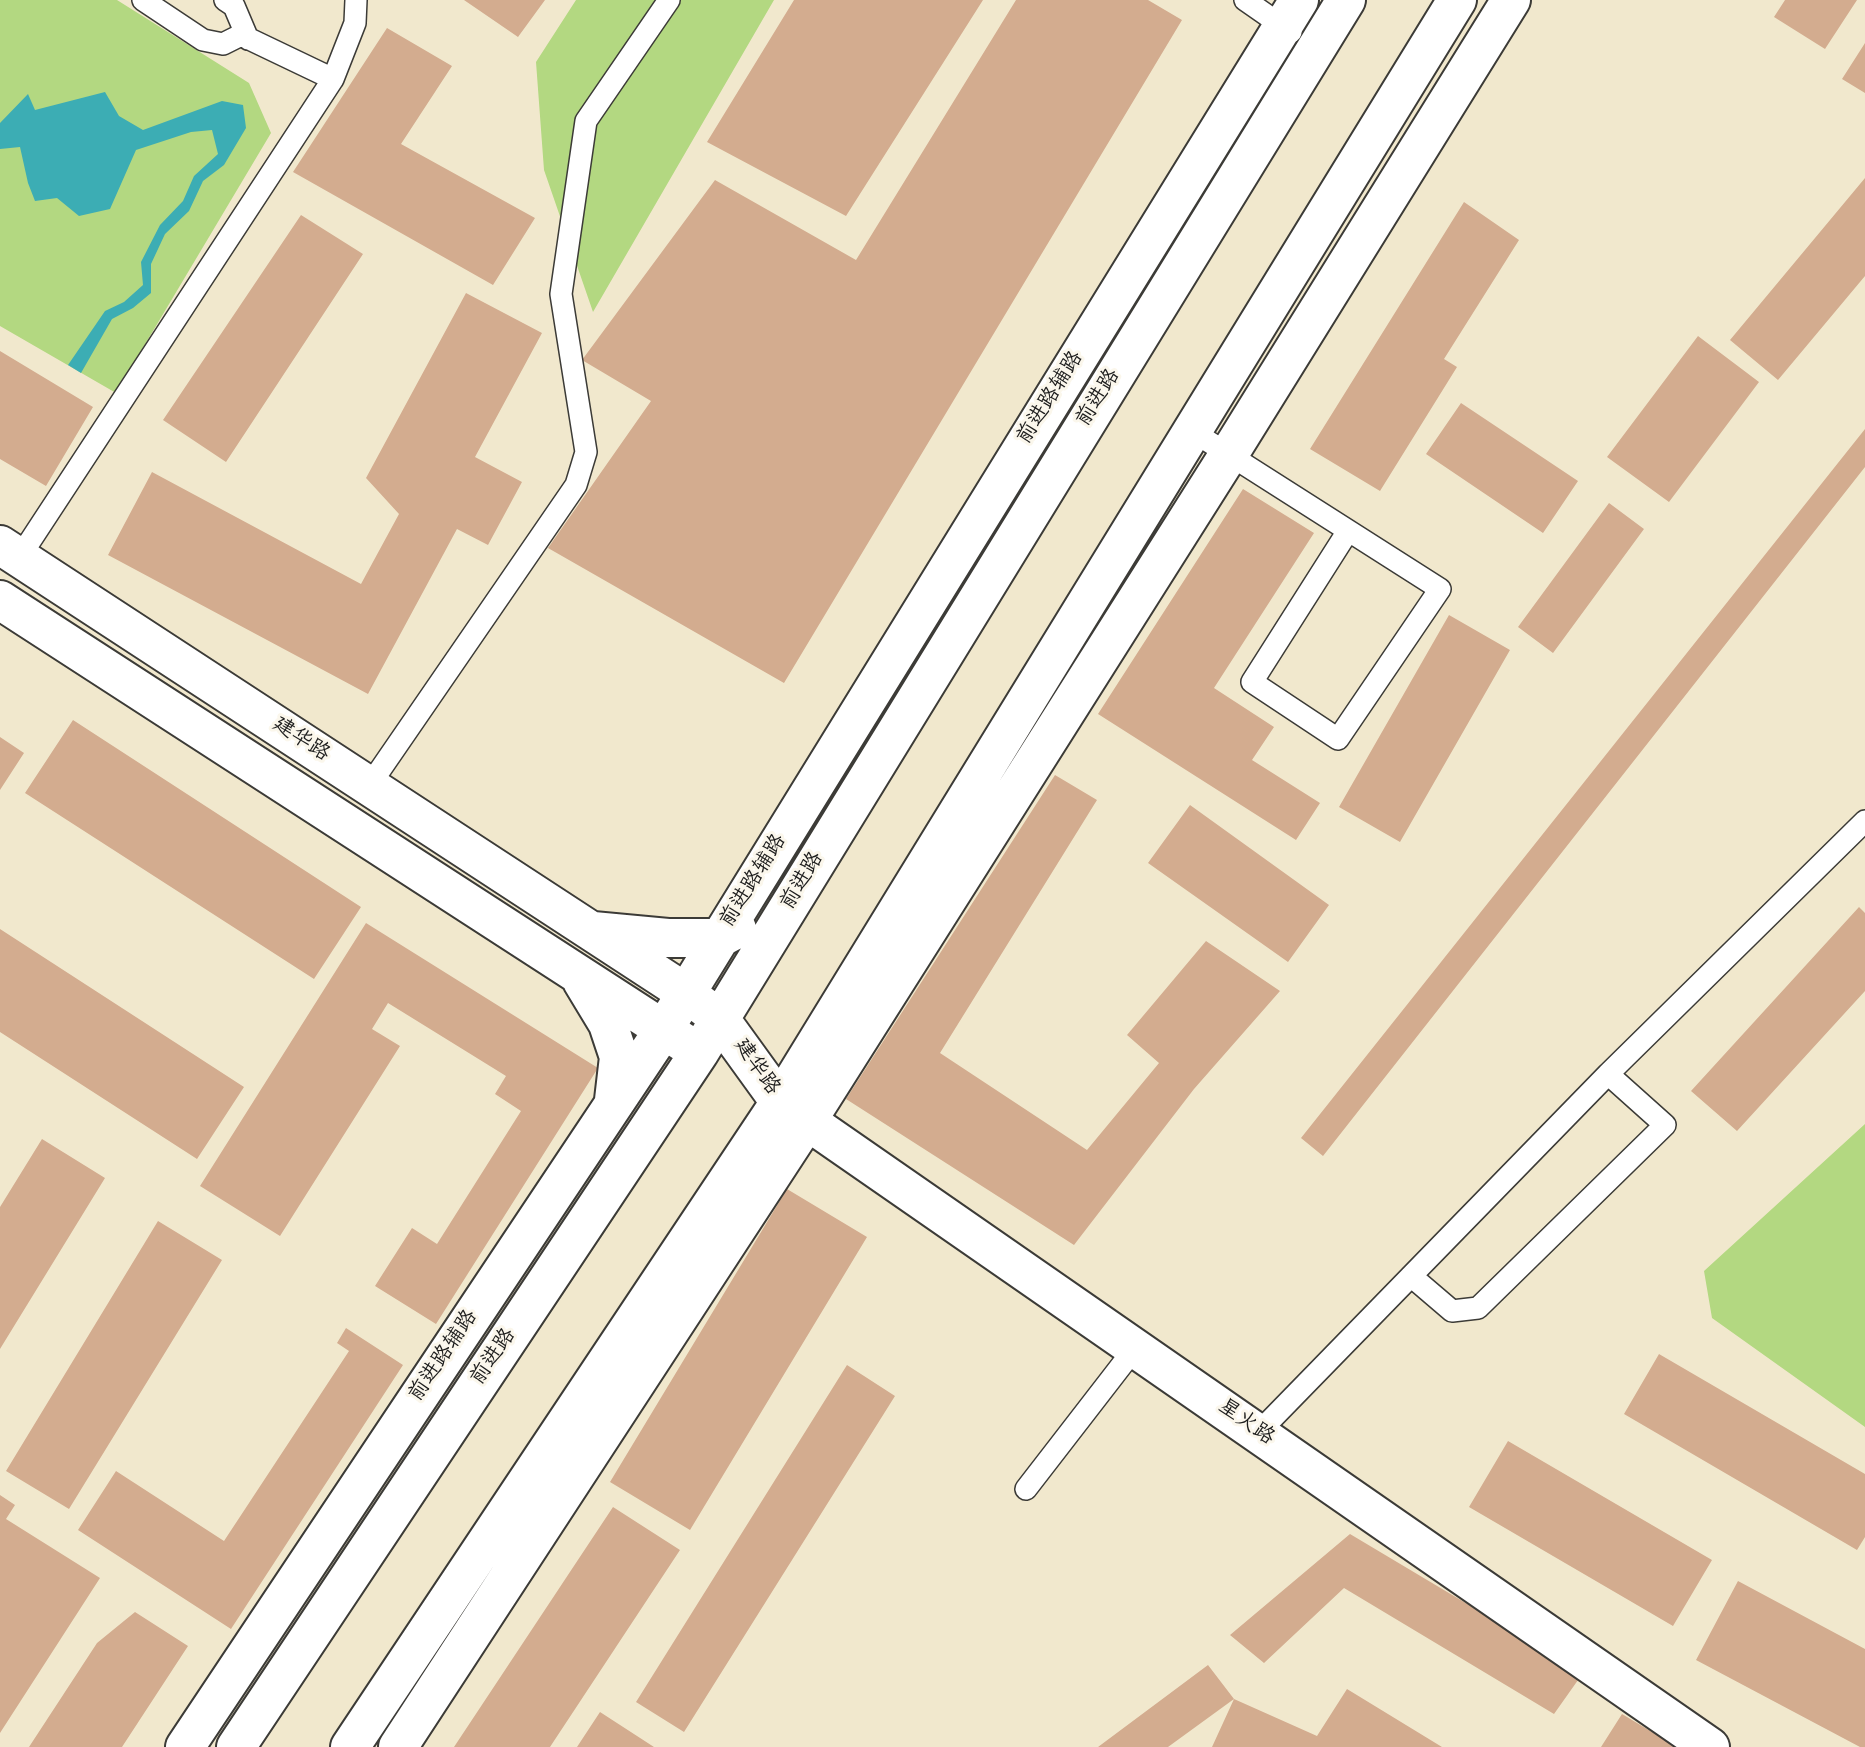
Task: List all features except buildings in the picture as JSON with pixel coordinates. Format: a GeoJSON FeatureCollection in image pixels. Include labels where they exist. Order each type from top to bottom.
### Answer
{"type":"FeatureCollection","features":[{"type":"Feature","properties":{"kind":"main road","name":"前进路"},"geometry":{"type":"LineString","coordinates":[[236,1747],[699,1053],[1346,0]]}},
{"type":"Feature","properties":{"kind":"main road"},"geometry":{"type":"LineString","coordinates":[[398,1747],[794,1111],[1192,430],[1457,0]]}},
{"type":"Feature","properties":{"kind":"main road"},"geometry":{"type":"LineString","coordinates":[[350,1747],[794,1111],[1229,454],[1511,0]]}},
{"type":"Feature","properties":{"kind":"main road","name":"前进路辅路"},"geometry":{"type":"LineString","coordinates":[[186,1747],[664,1029],[1290,13]]}},
{"type":"Feature","properties":{"kind":"main road","name":"建华路"},"geometry":{"type":"LineString","coordinates":[[9,551],[686,993],[720,1019],[794,1111]]}},
{"type":"Feature","properties":{"kind":"main road","name":"建华路"},"geometry":{"type":"LineString","coordinates":[[0,600],[699,1053],[794,1111]]}},
{"type":"Feature","properties":{"kind":"main road"},"geometry":{"type":"LineString","coordinates":[[588,930],[668,937],[720,937],[761,917],[811,869]]}},
{"type":"Feature","properties":{"kind":"main road"},"geometry":{"type":"LineString","coordinates":[[577,973],[608,1024],[619,1057],[611,1145],[594,1209]]}},
{"type":"Feature","properties":{"kind":"main road","name":"星火路"},"geometry":{"type":"LineString","coordinates":[[794,1111],[1710,1747]]}},
{"type":"Feature","properties":{"kind":"lane"},"geometry":{"type":"LineString","coordinates":[[143,0],[202,40],[223,44],[241,35],[333,79]]}},
{"type":"Feature","properties":{"kind":"lane"},"geometry":{"type":"LineString","coordinates":[[225,0],[234,6],[248,38]]}},
{"type":"Feature","properties":{"kind":"lane"},"geometry":{"type":"LineString","coordinates":[[9,551],[333,79],[355,23],[356,0]]}},
{"type":"Feature","properties":{"kind":"lane"},"geometry":{"type":"LineString","coordinates":[[369,786],[576,485],[586,452],[561,294],[586,121],[669,0]]}},
{"type":"Feature","properties":{"kind":"lane"},"geometry":{"type":"LineString","coordinates":[[1245,0],[1290,13],[1316,49]]}},
{"type":"Feature","properties":{"kind":"lane"},"geometry":{"type":"LineString","coordinates":[[1192,430],[1440,589],[1338,739],[1252,682],[1348,531]]}},
{"type":"Feature","properties":{"kind":"lane"},"geometry":{"type":"LineString","coordinates":[[1258,1433],[1608,1074],[1865,821]]}},
{"type":"Feature","properties":{"kind":"lane"},"geometry":{"type":"LineString","coordinates":[[1411,1276],[1452,1311],[1478,1308],[1665,1125],[1608,1074]]}},
{"type":"Feature","properties":{"kind":"lane"},"geometry":{"type":"LineString","coordinates":[[1026,1489],[1135,1349]]}},
{"type":"Feature","properties":{"kind":"green space"},"geometry":{"type":"Polygon","coordinates":[[[0,0],[117,0],[249,83],[271,133],[116,393],[0,326],[0,0]]]}},
{"type":"Feature","properties":{"kind":"green space"},"geometry":{"type":"Polygon","coordinates":[[[576,0],[774,0],[593,312],[544,170],[536,62],[576,0]]]}},
{"type":"Feature","properties":{"kind":"green space"},"geometry":{"type":"Polygon","coordinates":[[[1865,1124],[1865,1427],[1712,1318],[1704,1271],[1865,1124]]]}},
{"type":"Feature","properties":{"kind":"water"},"geometry":{"type":"Polygon","coordinates":[[[105,92],[119,116],[143,130],[222,101],[243,105],[246,128],[224,165],[203,181],[189,211],[165,234],[151,264],[151,293],[133,308],[112,319],[81,373],[68,365],[105,311],[124,302],[143,285],[141,262],[160,225],[183,201],[194,176],[218,154],[212,130],[191,132],[136,150],[110,209],[79,216],[57,198],[35,201],[20,147],[0,149],[0,123],[28,94],[35,110],[105,92]]]}}]}
